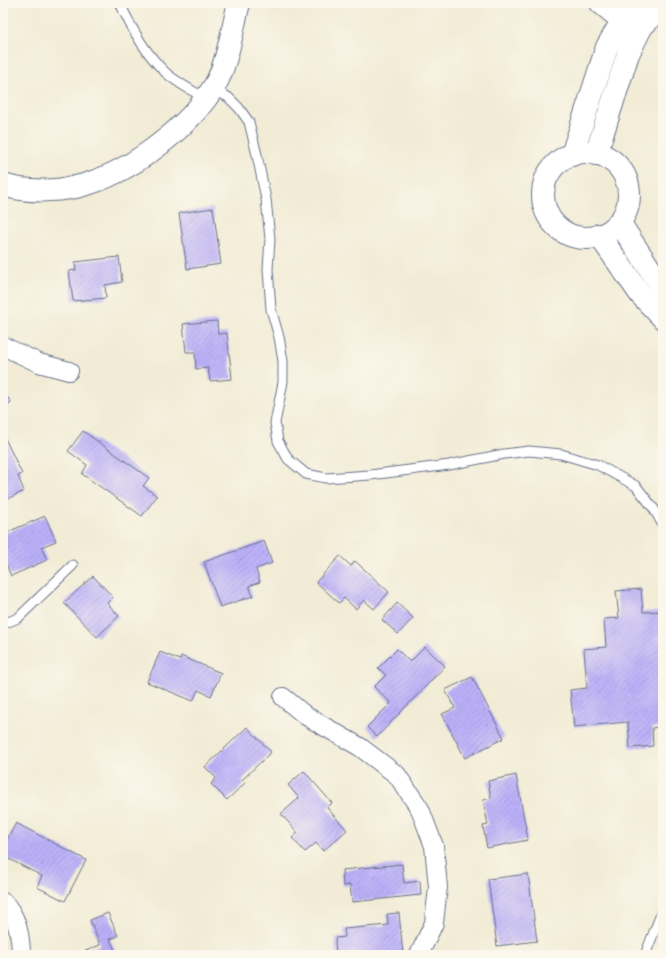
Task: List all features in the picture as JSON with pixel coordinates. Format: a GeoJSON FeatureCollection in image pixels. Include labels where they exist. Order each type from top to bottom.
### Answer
{"type":"FeatureCollection","features":[{"type":"Feature","properties":{"kind":"street"},"geometry":{"type":"LineString","coordinates":[[3,184],[15,189],[54,190],[90,184],[131,165],[176,132],[200,106],[216,83],[224,60],[239,3]]}},
{"type":"Feature","properties":{"kind":"street"},"geometry":{"type":"LineString","coordinates":[[601,3],[630,27]]}},
{"type":"Feature","properties":{"kind":"street"},"geometry":{"type":"LineString","coordinates":[[572,155],[607,47],[630,27],[642,26],[656,5]]}},
{"type":"Feature","properties":{"kind":"street"},"geometry":{"type":"LineString","coordinates":[[596,154],[628,54],[630,27]]}},
{"type":"Feature","properties":{"kind":"street"},"geometry":{"type":"LineString","coordinates":[[590,152],[596,154],[604,156],[615,164],[624,175],[628,188],[628,202],[624,215],[619,222],[603,235],[589,238],[574,237],[561,230],[550,220],[544,207],[543,192],[546,178],[554,166],[566,157],[578,153],[590,152]]}},
{"type":"Feature","properties":{"kind":"street"},"geometry":{"type":"LineString","coordinates":[[619,222],[663,289]]}},
{"type":"Feature","properties":{"kind":"street"},"geometry":{"type":"LineString","coordinates":[[599,236],[641,295],[663,318]]}},
{"type":"Feature","properties":{"kind":"street"},"geometry":{"type":"LineString","coordinates":[[3,346],[39,363],[69,371]]}},
{"type":"Feature","properties":{"kind":"street"},"geometry":{"type":"LineString","coordinates":[[283,697],[306,716],[360,747],[397,775],[420,809],[434,846],[438,887],[434,923],[419,955]]}},
{"type":"Feature","properties":{"kind":"street"},"geometry":{"type":"LineString","coordinates":[[3,902],[9,907],[16,922],[21,946],[21,955]]}},
{"type":"Feature","properties":{"kind":"lane"},"geometry":{"type":"LineString","coordinates":[[120,3],[125,15],[149,54],[167,73],[187,88],[228,97],[239,108],[249,122],[266,199],[270,239],[268,269],[271,309],[279,337],[283,361],[283,382],[275,423],[278,441],[288,459],[306,474],[326,478],[370,475],[449,465],[504,454],[529,451],[560,454],[598,466],[636,486],[654,509],[663,525]]}},
{"type":"Feature","properties":{"kind":"lane"},"geometry":{"type":"LineString","coordinates":[[3,624],[18,618],[73,565]]}},
{"type":"Feature","properties":{"kind":"lane"},"geometry":{"type":"LineString","coordinates":[[645,955],[663,909]]}},
{"type":"Feature","properties":{"kind":"building"},"geometry":{"type":"Polygon","coordinates":[[[213,208],[221,264],[187,269],[179,213],[213,208]]]}},
{"type":"Feature","properties":{"kind":"building"},"geometry":{"type":"Polygon","coordinates":[[[119,257],[122,282],[105,285],[106,298],[73,301],[69,271],[76,270],[75,262],[119,257]]]}},
{"type":"Feature","properties":{"kind":"building"},"geometry":{"type":"Polygon","coordinates":[[[217,321],[218,334],[227,333],[232,379],[210,381],[208,368],[196,369],[195,352],[186,352],[183,324],[217,321]]]}},
{"type":"Feature","properties":{"kind":"building"},"geometry":{"type":"Polygon","coordinates":[[[3,392],[11,402],[3,409],[3,392]]]}},
{"type":"Feature","properties":{"kind":"building"},"geometry":{"type":"Polygon","coordinates":[[[83,431],[149,478],[143,486],[157,496],[142,516],[82,474],[87,465],[68,451],[83,431]]]}},
{"type":"Feature","properties":{"kind":"building"},"geometry":{"type":"Polygon","coordinates":[[[3,434],[22,474],[18,476],[24,491],[3,501],[3,434]]]}},
{"type":"Feature","properties":{"kind":"building"},"geometry":{"type":"Polygon","coordinates":[[[45,516],[56,541],[41,547],[47,560],[11,576],[3,557],[3,534],[45,516]]]}},
{"type":"Feature","properties":{"kind":"building"},"geometry":{"type":"Polygon","coordinates":[[[264,541],[272,563],[256,569],[260,582],[249,586],[253,596],[220,607],[204,562],[264,541]]]}},
{"type":"Feature","properties":{"kind":"building"},"geometry":{"type":"Polygon","coordinates":[[[340,556],[351,566],[355,561],[389,592],[374,609],[364,600],[356,609],[344,598],[339,603],[316,582],[340,556]]]}},
{"type":"Feature","properties":{"kind":"building"},"geometry":{"type":"Polygon","coordinates":[[[93,576],[113,597],[107,603],[119,616],[97,637],[64,603],[93,576]]]}},
{"type":"Feature","properties":{"kind":"building"},"geometry":{"type":"Polygon","coordinates":[[[641,589],[643,612],[663,611],[663,726],[652,728],[653,746],[630,748],[628,722],[574,727],[570,690],[587,688],[584,649],[606,647],[604,619],[619,618],[616,591],[641,589]]]}},
{"type":"Feature","properties":{"kind":"building"},"geometry":{"type":"Polygon","coordinates":[[[397,603],[413,618],[398,634],[382,620],[397,603]]]}},
{"type":"Feature","properties":{"kind":"building"},"geometry":{"type":"Polygon","coordinates":[[[425,647],[445,666],[377,737],[367,727],[391,703],[374,687],[386,675],[378,668],[397,649],[410,662],[425,647]]]}},
{"type":"Feature","properties":{"kind":"building"},"geometry":{"type":"Polygon","coordinates":[[[160,652],[180,660],[181,656],[221,673],[211,696],[198,690],[193,701],[147,682],[160,652]]]}},
{"type":"Feature","properties":{"kind":"building"},"geometry":{"type":"Polygon","coordinates":[[[472,677],[504,738],[465,758],[442,714],[455,708],[445,690],[472,677]]]}},
{"type":"Feature","properties":{"kind":"building"},"geometry":{"type":"Polygon","coordinates":[[[247,727],[271,752],[242,780],[245,783],[227,800],[211,784],[216,778],[205,767],[247,727]]]}},
{"type":"Feature","properties":{"kind":"building"},"geometry":{"type":"Polygon","coordinates":[[[304,771],[332,803],[327,808],[347,830],[323,851],[316,843],[305,852],[292,838],[298,833],[281,814],[299,798],[288,785],[304,771]]]}},
{"type":"Feature","properties":{"kind":"building"},"geometry":{"type":"Polygon","coordinates":[[[516,775],[528,840],[487,848],[483,826],[488,825],[483,800],[491,798],[488,781],[516,775]]]}},
{"type":"Feature","properties":{"kind":"building"},"geometry":{"type":"Polygon","coordinates":[[[16,823],[86,860],[65,901],[37,887],[42,876],[9,859],[3,870],[3,847],[16,823]]]}},
{"type":"Feature","properties":{"kind":"building"},"geometry":{"type":"Polygon","coordinates":[[[402,864],[404,883],[420,881],[421,895],[352,902],[350,885],[343,886],[342,870],[402,864]]]}},
{"type":"Feature","properties":{"kind":"building"},"geometry":{"type":"Polygon","coordinates":[[[528,874],[537,941],[497,946],[488,879],[528,874]]]}},
{"type":"Feature","properties":{"kind":"building"},"geometry":{"type":"Polygon","coordinates":[[[108,913],[118,936],[110,939],[117,955],[76,955],[100,945],[90,920],[108,913]]]}},
{"type":"Feature","properties":{"kind":"building"},"geometry":{"type":"Polygon","coordinates":[[[399,913],[403,955],[336,955],[335,938],[345,937],[344,929],[388,925],[387,914],[399,913]]]}}]}
